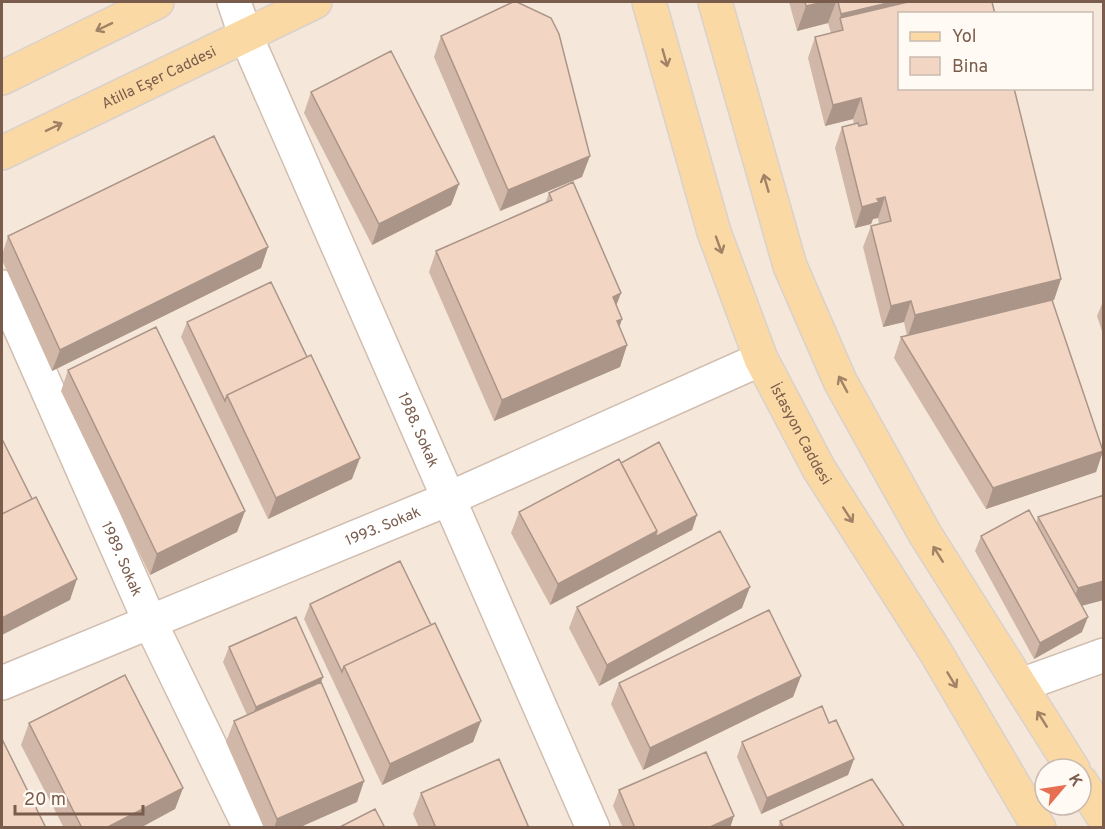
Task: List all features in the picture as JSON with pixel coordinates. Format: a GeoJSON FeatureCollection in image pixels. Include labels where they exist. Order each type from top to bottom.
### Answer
{"type":"FeatureCollection","features":[{"type":"Feature","properties":{"kind":"main road"},"geometry":{"type":"LineString","coordinates":[[2,78],[157,2]]}},
{"type":"Feature","properties":{"kind":"main road","name":"Atilla Eşer Caddesi"},"geometry":{"type":"LineString","coordinates":[[2,153],[244,34],[315,2]]}},
{"type":"Feature","properties":{"kind":"main road","name":"İstasyon Caddesi"},"geometry":{"type":"LineString","coordinates":[[649,2],[714,232],[761,359],[819,469],[935,651],[1040,828]]}},
{"type":"Feature","properties":{"kind":"main road"},"geometry":{"type":"LineString","coordinates":[[715,2],[789,266],[840,381],[925,534],[1066,757]]}},
{"type":"Feature","properties":{"kind":"main road"},"geometry":{"type":"LineString","coordinates":[[1093,801],[1104,818]]}},
{"type":"Feature","properties":{"kind":"street","name":"1988. Sokak"},"geometry":{"type":"LineString","coordinates":[[234,2],[244,34],[593,828]]}},
{"type":"Feature","properties":{"kind":"street","name":"1989. Sokak"},"geometry":{"type":"LineString","coordinates":[[2,287],[150,622],[250,828]]}},
{"type":"Feature","properties":{"kind":"street","name":"1993. Sokak"},"geometry":{"type":"LineString","coordinates":[[2,683],[448,499],[761,359]]}},
{"type":"Feature","properties":{"kind":"street"},"geometry":{"type":"LineString","coordinates":[[1021,685],[1104,655]]}},
{"type":"Feature","properties":{"kind":"shaded area"},"geometry":{"type":"Polygon","coordinates":[[[2,2],[1103,2],[1103,827],[2,827],[2,2]]]}},
{"type":"Feature","properties":{"kind":"building"},"geometry":{"type":"Polygon","coordinates":[[[513,2],[551,18],[559,34],[590,156],[508,190],[441,36],[513,2]]]}},
{"type":"Feature","properties":{"kind":"building"},"geometry":{"type":"Polygon","coordinates":[[[805,2],[824,2],[806,6],[805,2]]]}},
{"type":"Feature","properties":{"kind":"building"},"geometry":{"type":"Polygon","coordinates":[[[838,2],[892,2],[841,14],[838,2]]]}},
{"type":"Feature","properties":{"kind":"building"},"geometry":{"type":"Polygon","coordinates":[[[908,2],[992,2],[994,12],[898,12],[898,90],[1014,90],[1061,279],[915,315],[911,301],[891,306],[871,226],[891,221],[885,197],[877,199],[879,202],[862,207],[842,127],[858,123],[859,126],[867,124],[861,98],[833,105],[815,37],[843,30],[840,18],[908,2]]]}},
{"type":"Feature","properties":{"kind":"building"},"geometry":{"type":"Polygon","coordinates":[[[391,51],[459,184],[379,224],[311,92],[391,51]]]}},
{"type":"Feature","properties":{"kind":"building"},"geometry":{"type":"Polygon","coordinates":[[[214,136],[268,247],[60,350],[8,236],[214,136]]]}},
{"type":"Feature","properties":{"kind":"building"},"geometry":{"type":"Polygon","coordinates":[[[573,182],[621,293],[613,297],[622,319],[617,321],[627,345],[502,400],[436,251],[552,200],[549,193],[573,182]]]}},
{"type":"Feature","properties":{"kind":"building"},"geometry":{"type":"Polygon","coordinates":[[[271,282],[307,357],[227,395],[225,401],[187,322],[271,282]]]}},
{"type":"Feature","properties":{"kind":"building"},"geometry":{"type":"Polygon","coordinates":[[[1052,300],[1103,451],[993,488],[901,337],[1052,300]]]}},
{"type":"Feature","properties":{"kind":"building"},"geometry":{"type":"Polygon","coordinates":[[[156,327],[245,511],[157,554],[68,370],[156,327]]]}},
{"type":"Feature","properties":{"kind":"building"},"geometry":{"type":"Polygon","coordinates":[[[311,355],[360,458],[276,498],[227,395],[311,355]]]}},
{"type":"Feature","properties":{"kind":"building"},"geometry":{"type":"Polygon","coordinates":[[[2,439],[32,499],[2,514],[2,439]]]}},
{"type":"Feature","properties":{"kind":"building"},"geometry":{"type":"Polygon","coordinates":[[[659,442],[697,515],[655,537],[657,531],[621,463],[659,442]]]}},
{"type":"Feature","properties":{"kind":"building"},"geometry":{"type":"Polygon","coordinates":[[[619,459],[657,531],[558,584],[519,512],[619,459]]]}},
{"type":"Feature","properties":{"kind":"building"},"geometry":{"type":"Polygon","coordinates":[[[1104,495],[1104,581],[1078,588],[1038,517],[1104,495]]]}},
{"type":"Feature","properties":{"kind":"building"},"geometry":{"type":"Polygon","coordinates":[[[36,497],[77,579],[2,618],[2,514],[36,497]]]}},
{"type":"Feature","properties":{"kind":"building"},"geometry":{"type":"Polygon","coordinates":[[[1029,510],[1088,617],[1040,643],[981,536],[1029,510]]]}},
{"type":"Feature","properties":{"kind":"building"},"geometry":{"type":"Polygon","coordinates":[[[720,531],[750,587],[607,665],[577,607],[720,531]]]}},
{"type":"Feature","properties":{"kind":"building"},"geometry":{"type":"Polygon","coordinates":[[[400,561],[431,625],[344,666],[342,672],[310,604],[400,561]]]}},
{"type":"Feature","properties":{"kind":"building"},"geometry":{"type":"Polygon","coordinates":[[[769,610],[801,676],[650,748],[619,683],[769,610]]]}},
{"type":"Feature","properties":{"kind":"building"},"geometry":{"type":"Polygon","coordinates":[[[296,617],[323,677],[256,707],[229,647],[296,617]]]}},
{"type":"Feature","properties":{"kind":"building"},"geometry":{"type":"Polygon","coordinates":[[[435,623],[481,721],[390,764],[344,666],[435,623]]]}},
{"type":"Feature","properties":{"kind":"building"},"geometry":{"type":"Polygon","coordinates":[[[125,675],[183,788],[106,828],[82,828],[29,723],[125,675]]]}},
{"type":"Feature","properties":{"kind":"building"},"geometry":{"type":"Polygon","coordinates":[[[321,682],[364,781],[277,819],[234,721],[321,682]]]}},
{"type":"Feature","properties":{"kind":"building"},"geometry":{"type":"Polygon","coordinates":[[[822,706],[829,723],[836,720],[854,759],[767,798],[742,742],[822,706]]]}},
{"type":"Feature","properties":{"kind":"building"},"geometry":{"type":"Polygon","coordinates":[[[2,739],[46,828],[2,828],[2,739]]]}},
{"type":"Feature","properties":{"kind":"building"},"geometry":{"type":"Polygon","coordinates":[[[706,752],[734,816],[708,828],[635,828],[619,790],[706,752]]]}},
{"type":"Feature","properties":{"kind":"building"},"geometry":{"type":"Polygon","coordinates":[[[499,759],[529,828],[436,828],[421,793],[499,759]]]}},
{"type":"Feature","properties":{"kind":"building"},"geometry":{"type":"Polygon","coordinates":[[[872,779],[905,828],[784,828],[780,821],[872,779]]]}},
{"type":"Feature","properties":{"kind":"building"},"geometry":{"type":"Polygon","coordinates":[[[375,809],[385,828],[338,828],[375,809]]]}}]}
